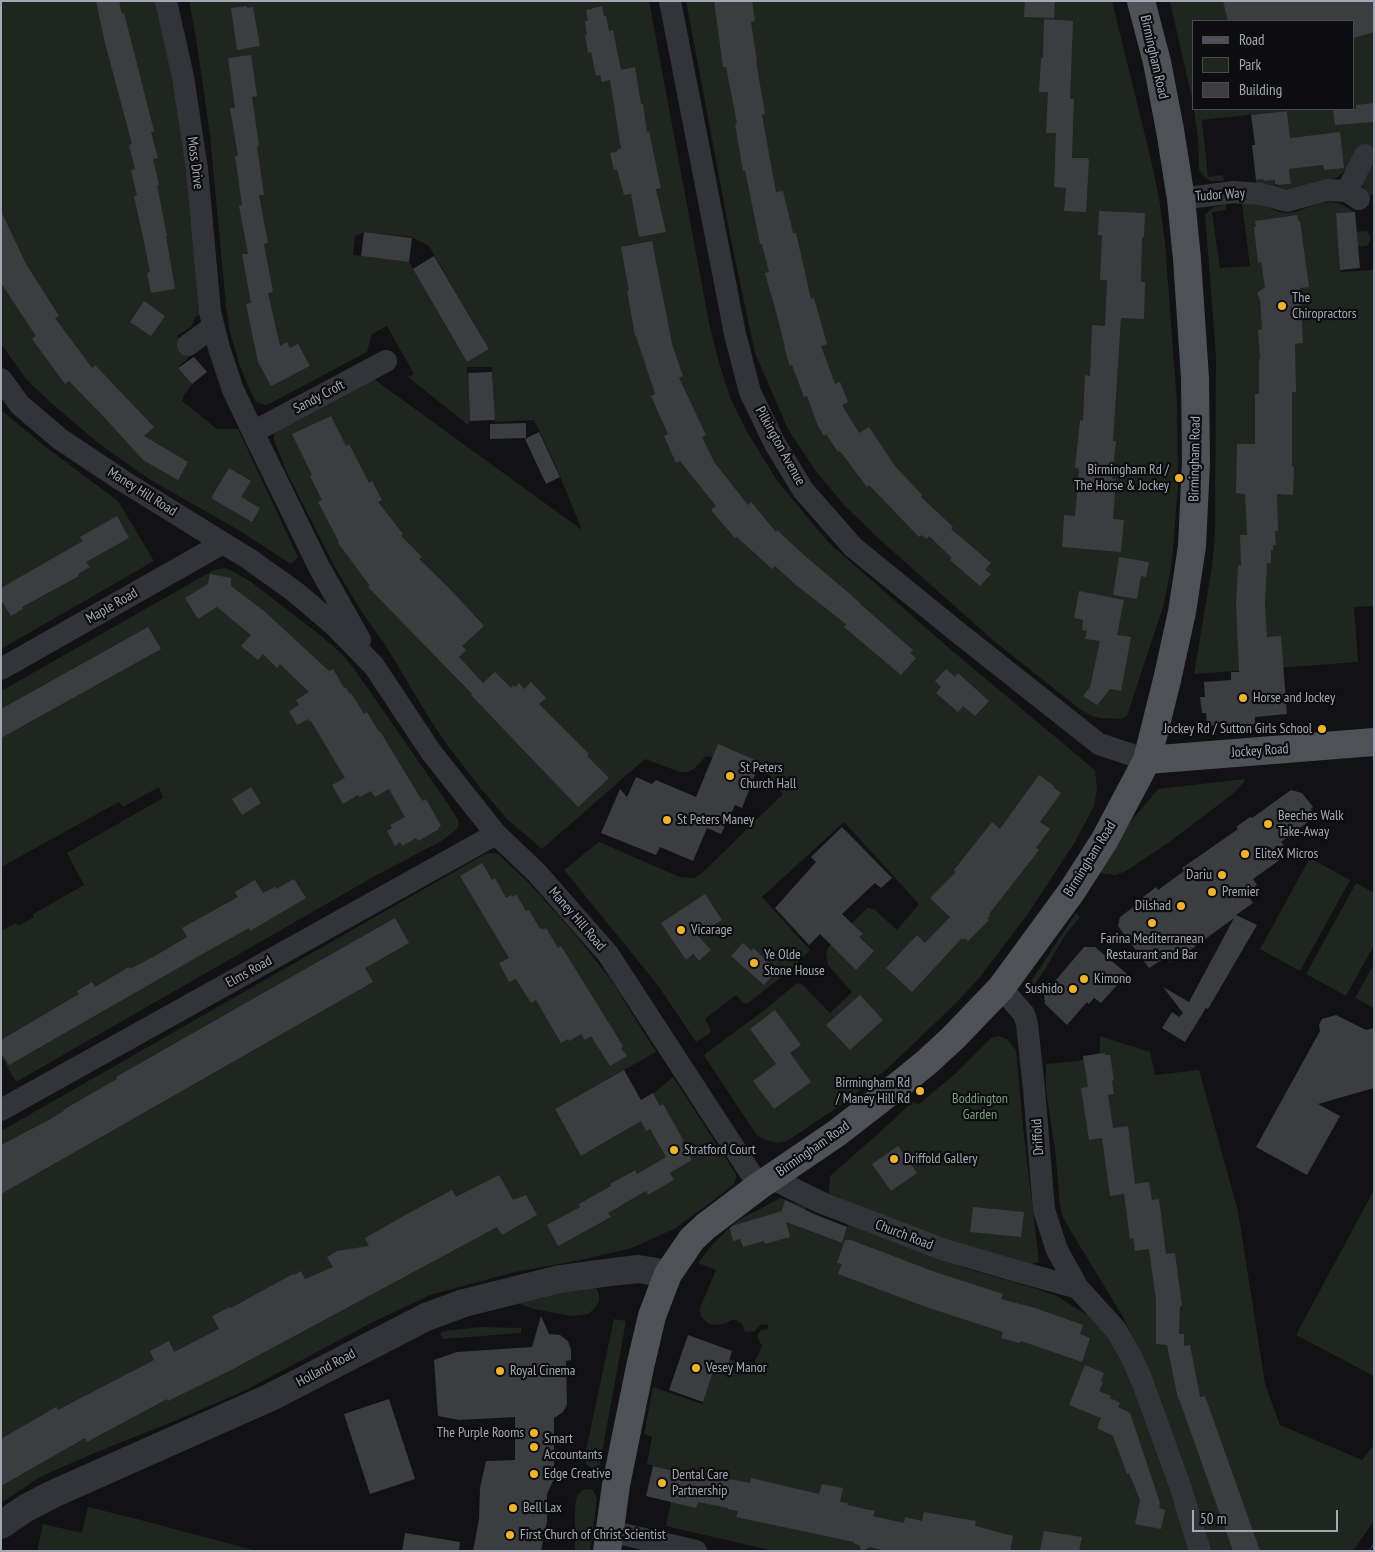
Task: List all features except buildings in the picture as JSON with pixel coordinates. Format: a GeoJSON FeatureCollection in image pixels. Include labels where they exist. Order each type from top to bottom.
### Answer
{"type":"FeatureCollection","features":[{"type":"Feature","properties":{"kind":"main road","name":"Birmingham Road"},"geometry":{"type":"LineString","coordinates":[[608,1541],[620,1466],[652,1316],[668,1274],[692,1239],[706,1226],[765,1182],[837,1133],[900,1084],[953,1038],[1001,988],[1072,891],[1104,842],[1147,760],[1182,612],[1192,546],[1196,462],[1195,378],[1187,260],[1180,198],[1157,62],[1141,1]]}},
{"type":"Feature","properties":{"kind":"main road","name":"Jockey Road"},"geometry":{"type":"LineString","coordinates":[[1147,760],[1374,742]]}},
{"type":"Feature","properties":{"kind":"street","name":"Moss Drive"},"geometry":{"type":"LineString","coordinates":[[166,1],[183,77],[197,169],[206,278],[213,327],[232,390],[253,432]]}},
{"type":"Feature","properties":{"kind":"street","name":"Pilkington Avenue"},"geometry":{"type":"LineString","coordinates":[[670,1],[735,334],[750,392],[775,444],[803,490],[853,547],[954,630],[1099,744],[1147,760]]}},
{"type":"Feature","properties":{"kind":"street","name":"Tudor Way"},"geometry":{"type":"LineString","coordinates":[[1180,198],[1234,192],[1261,194],[1287,201],[1327,190],[1354,195],[1365,154]]}},
{"type":"Feature","properties":{"kind":"street"},"geometry":{"type":"LineString","coordinates":[[188,345],[213,327]]}},
{"type":"Feature","properties":{"kind":"street","name":"Sandy Croft"},"geometry":{"type":"LineString","coordinates":[[253,432],[387,360]]}},
{"type":"Feature","properties":{"kind":"street","name":"Maney Hill Road"},"geometry":{"type":"LineString","coordinates":[[1,379],[20,405],[60,439],[123,481],[249,559],[294,590],[334,625],[374,666]]}},
{"type":"Feature","properties":{"kind":"street","name":"Maney Hill Road"},"geometry":{"type":"LineString","coordinates":[[253,432],[319,567],[374,666],[431,752],[496,834],[537,873],[608,954],[765,1182]]}},
{"type":"Feature","properties":{"kind":"street","name":"Maple Road"},"geometry":{"type":"LineString","coordinates":[[1,669],[223,543]]}},
{"type":"Feature","properties":{"kind":"street"},"geometry":{"type":"LineString","coordinates":[[294,590],[319,567]]}},
{"type":"Feature","properties":{"kind":"street","name":"Elms Road"},"geometry":{"type":"LineString","coordinates":[[1,1110],[496,834]]}},
{"type":"Feature","properties":{"kind":"street","name":"Driffold"},"geometry":{"type":"LineString","coordinates":[[1001,988],[1024,1014],[1027,1024],[1044,1210],[1057,1250],[1078,1288],[1116,1330],[1132,1356],[1181,1489],[1200,1551]]}},
{"type":"Feature","properties":{"kind":"street","name":"Church Road"},"geometry":{"type":"LineString","coordinates":[[765,1182],[942,1249],[1078,1288]]}},
{"type":"Feature","properties":{"kind":"street","name":"Holland Road"},"geometry":{"type":"LineString","coordinates":[[1,1525],[26,1508],[54,1494],[271,1397],[418,1321],[464,1303],[560,1279],[638,1269],[668,1274]]}},
{"type":"Feature","properties":{"kind":"street"},"geometry":{"type":"LineString","coordinates":[[608,1541],[696,1551]]}},
{"type":"Feature","properties":{"kind":"green space"},"geometry":{"type":"Polygon","coordinates":[[[1,1],[160,1],[183,127],[200,311],[199,315],[195,317],[192,326],[177,336],[192,355],[178,367],[192,384],[182,401],[217,429],[238,429],[298,557],[291,564],[240,531],[149,479],[98,443],[26,379],[1,344],[1,1]]]}},
{"type":"Feature","properties":{"kind":"green space"},"geometry":{"type":"Polygon","coordinates":[[[189,1],[649,1],[710,328],[731,400],[746,430],[778,482],[828,542],[950,649],[1095,770],[1097,789],[1094,806],[1075,842],[1027,915],[979,978],[957,1002],[887,1069],[838,1107],[787,1141],[778,1143],[769,1141],[756,1134],[705,1057],[705,1054],[762,1012],[797,983],[803,985],[830,1013],[852,992],[828,965],[826,954],[828,948],[867,908],[874,909],[897,930],[919,904],[844,822],[762,897],[810,950],[788,972],[747,1004],[742,1002],[736,995],[705,1019],[711,1030],[709,1034],[696,1042],[659,987],[564,870],[599,842],[680,877],[694,878],[702,873],[783,794],[760,762],[718,745],[713,757],[706,756],[695,768],[688,772],[680,772],[645,759],[542,849],[508,820],[482,790],[447,745],[429,718],[386,646],[363,614],[336,569],[288,475],[274,440],[274,435],[277,429],[371,377],[582,530],[555,464],[534,420],[495,422],[492,367],[467,367],[470,421],[468,425],[408,377],[414,374],[387,326],[372,334],[367,352],[269,404],[265,405],[256,402],[240,366],[230,332],[210,135],[189,1]],[[364,232],[355,236],[353,255],[409,262],[467,362],[489,349],[429,246],[412,237],[364,232]],[[704,946],[693,955],[699,961],[709,952],[704,946]]]}},
{"type":"Feature","properties":{"kind":"green space"},"geometry":{"type":"Polygon","coordinates":[[[686,1],[1112,1],[1159,198],[1165,243],[1177,403],[1178,485],[1172,562],[1164,604],[1127,716],[1121,719],[1100,718],[1081,710],[994,641],[878,538],[844,505],[815,470],[788,429],[755,353],[731,240],[686,1]]]}},
{"type":"Feature","properties":{"kind":"green space"},"geometry":{"type":"Polygon","coordinates":[[[1374,1],[1374,196],[1371,194],[1369,197],[1361,182],[1345,170],[1338,177],[1295,191],[1256,184],[1256,180],[1263,179],[1264,181],[1275,180],[1276,186],[1291,184],[1289,169],[1323,165],[1324,170],[1319,135],[1290,138],[1287,111],[1202,120],[1208,177],[1223,175],[1224,181],[1211,181],[1204,177],[1199,169],[1198,138],[1194,110],[1355,110],[1355,20],[1192,20],[1192,98],[1170,2],[1374,1]]]}},
{"type":"Feature","properties":{"kind":"green space"},"geometry":{"type":"Polygon","coordinates":[[[1330,202],[1341,204],[1355,212],[1336,213],[1338,233],[1366,231],[1370,236],[1367,246],[1339,248],[1341,272],[1374,270],[1374,606],[1354,607],[1358,662],[1194,674],[1212,566],[1215,534],[1216,356],[1205,214],[1214,207],[1226,204],[1226,210],[1212,212],[1220,268],[1250,266],[1242,204],[1258,203],[1286,213],[1330,202]]]}},
{"type":"Feature","properties":{"kind":"green space"},"geometry":{"type":"Polygon","coordinates":[[[1,410],[47,448],[118,501],[154,561],[1,649],[1,410]]]}},
{"type":"Feature","properties":{"kind":"green space"},"geometry":{"type":"Polygon","coordinates":[[[225,568],[250,581],[342,654],[448,804],[459,825],[457,829],[443,840],[375,876],[16,1082],[1,1056],[1,931],[16,923],[18,926],[34,917],[33,914],[84,885],[67,853],[163,798],[159,787],[123,807],[119,802],[1,867],[1,691],[214,570],[225,568]]]}},
{"type":"Feature","properties":{"kind":"green space"},"geometry":{"type":"Polygon","coordinates":[[[1244,779],[1244,782],[1234,793],[1168,843],[1126,871],[1116,875],[1100,872],[1121,833],[1158,789],[1244,779]]]}},
{"type":"Feature","properties":{"kind":"green space"},"geometry":{"type":"Polygon","coordinates":[[[485,854],[498,854],[530,884],[574,933],[611,980],[656,1052],[555,1109],[581,1156],[617,1135],[632,1105],[646,1130],[650,1129],[666,1157],[637,1174],[634,1170],[610,1185],[622,1205],[646,1191],[648,1195],[674,1180],[670,1173],[692,1160],[682,1142],[684,1141],[663,1105],[660,1106],[653,1093],[673,1077],[736,1174],[734,1184],[674,1229],[632,1248],[515,1272],[430,1295],[371,1323],[244,1391],[51,1472],[1,1503],[1,1131],[485,854]]]}},
{"type":"Feature","properties":{"kind":"green space"},"geometry":{"type":"Polygon","coordinates":[[[1310,858],[1350,880],[1300,971],[1260,949],[1310,858]]]}},
{"type":"Feature","properties":{"kind":"green space"},"geometry":{"type":"Polygon","coordinates":[[[1356,883],[1374,893],[1374,945],[1346,996],[1306,974],[1356,883]]]}},
{"type":"Feature","properties":{"kind":"green space"},"geometry":{"type":"Polygon","coordinates":[[[1076,913],[1080,917],[1065,935],[1030,991],[1026,989],[1076,913]]]}},
{"type":"Feature","properties":{"kind":"green space"},"geometry":{"type":"Polygon","coordinates":[[[1374,964],[1374,1008],[1355,998],[1374,964]]]}},
{"type":"Feature","properties":{"kind":"green space","name":"Boddington Garden"},"geometry":{"type":"Polygon","coordinates":[[[998,1036],[1007,1039],[1016,1050],[1039,1262],[1031,1264],[950,1244],[829,1193],[830,1176],[912,1102],[919,1104],[957,1072],[991,1038],[998,1036]]]}},
{"type":"Feature","properties":{"kind":"green space"},"geometry":{"type":"Polygon","coordinates":[[[1100,1036],[1150,1052],[1155,1075],[1199,1070],[1238,1211],[1265,1384],[1280,1425],[1362,1460],[1374,1445],[1374,1521],[1353,1551],[1208,1551],[1137,1348],[1123,1317],[1063,1217],[1060,1205],[1055,1149],[1046,1090],[1046,1064],[1078,1061],[1100,1052],[1100,1036]]]}},
{"type":"Feature","properties":{"kind":"green space"},"geometry":{"type":"Polygon","coordinates":[[[1374,1190],[1374,1376],[1296,1335],[1374,1190]]]}},
{"type":"Feature","properties":{"kind":"green space"},"geometry":{"type":"Polygon","coordinates":[[[780,1198],[806,1207],[799,1227],[841,1243],[849,1223],[968,1269],[1057,1296],[1100,1326],[1110,1338],[1126,1368],[1191,1551],[774,1551],[666,1526],[677,1472],[647,1464],[652,1437],[644,1434],[653,1387],[702,1404],[715,1366],[726,1370],[729,1359],[753,1366],[762,1346],[758,1339],[758,1334],[761,1330],[769,1329],[767,1324],[760,1325],[755,1331],[745,1332],[742,1324],[736,1320],[716,1325],[709,1324],[701,1317],[700,1308],[716,1270],[698,1263],[711,1246],[739,1220],[780,1198]]]}},
{"type":"Feature","properties":{"kind":"green space"},"geometry":{"type":"Polygon","coordinates":[[[588,1285],[596,1288],[599,1294],[599,1301],[588,1314],[572,1316],[533,1309],[518,1303],[588,1285]]]}},
{"type":"Feature","properties":{"kind":"green space"},"geometry":{"type":"Polygon","coordinates":[[[614,1319],[626,1321],[599,1469],[593,1469],[587,1465],[585,1455],[614,1319]]]}},
{"type":"Feature","properties":{"kind":"green space"},"geometry":{"type":"Polygon","coordinates":[[[481,1327],[521,1328],[521,1333],[443,1339],[440,1334],[443,1331],[481,1327]]]}},
{"type":"Feature","properties":{"kind":"green space"},"geometry":{"type":"Polygon","coordinates":[[[592,1489],[597,1498],[590,1551],[575,1551],[575,1507],[577,1496],[582,1490],[592,1489]]]}},
{"type":"Feature","properties":{"kind":"green space"},"geometry":{"type":"Polygon","coordinates":[[[88,1507],[257,1551],[37,1551],[43,1524],[82,1533],[88,1507]]]}},
{"type":"Feature","properties":{"kind":"place","name":"The Chiropractors"},"geometry":{"type":"Point","coordinates":[1282,306]}},
{"type":"Feature","properties":{"kind":"place","name":"Birmingham Rd / The Horse & Jockey"},"geometry":{"type":"Point","coordinates":[1179,478]}},
{"type":"Feature","properties":{"kind":"place","name":"Horse and Jockey"},"geometry":{"type":"Point","coordinates":[1243,698]}},
{"type":"Feature","properties":{"kind":"place","name":"Jockey Rd / Sutton Girls School"},"geometry":{"type":"Point","coordinates":[1322,729]}},
{"type":"Feature","properties":{"kind":"place","name":"St Peters Church Hall"},"geometry":{"type":"Point","coordinates":[730,776]}},
{"type":"Feature","properties":{"kind":"place","name":"St Peters Maney"},"geometry":{"type":"Point","coordinates":[667,820]}},
{"type":"Feature","properties":{"kind":"place","name":"Beeches Walk Take-Away"},"geometry":{"type":"Point","coordinates":[1268,824]}},
{"type":"Feature","properties":{"kind":"place","name":"EliteX Micros"},"geometry":{"type":"Point","coordinates":[1245,854]}},
{"type":"Feature","properties":{"kind":"place","name":"Dariu"},"geometry":{"type":"Point","coordinates":[1222,875]}},
{"type":"Feature","properties":{"kind":"place","name":"Premier"},"geometry":{"type":"Point","coordinates":[1212,892]}},
{"type":"Feature","properties":{"kind":"place","name":"Dilshad"},"geometry":{"type":"Point","coordinates":[1181,906]}},
{"type":"Feature","properties":{"kind":"place","name":"Farina Mediterranean Restaurant and Bar"},"geometry":{"type":"Point","coordinates":[1152,923]}},
{"type":"Feature","properties":{"kind":"place","name":"Vicarage"},"geometry":{"type":"Point","coordinates":[681,930]}},
{"type":"Feature","properties":{"kind":"place","name":"Ye Olde Stone House"},"geometry":{"type":"Point","coordinates":[754,963]}},
{"type":"Feature","properties":{"kind":"place","name":"Kimono"},"geometry":{"type":"Point","coordinates":[1084,979]}},
{"type":"Feature","properties":{"kind":"place","name":"Sushido"},"geometry":{"type":"Point","coordinates":[1073,989]}},
{"type":"Feature","properties":{"kind":"place","name":"Birmingham Rd / Maney Hill Rd"},"geometry":{"type":"Point","coordinates":[920,1091]}},
{"type":"Feature","properties":{"kind":"place","name":"Stratford Court"},"geometry":{"type":"Point","coordinates":[674,1150]}},
{"type":"Feature","properties":{"kind":"place","name":"Driffold Gallery"},"geometry":{"type":"Point","coordinates":[894,1159]}},
{"type":"Feature","properties":{"kind":"place","name":"Vesey Manor"},"geometry":{"type":"Point","coordinates":[696,1368]}},
{"type":"Feature","properties":{"kind":"place","name":"Royal Cinema"},"geometry":{"type":"Point","coordinates":[500,1371]}},
{"type":"Feature","properties":{"kind":"place","name":"The Purple Rooms"},"geometry":{"type":"Point","coordinates":[534,1433]}},
{"type":"Feature","properties":{"kind":"place","name":"Smart Accountants"},"geometry":{"type":"Point","coordinates":[534,1447]}},
{"type":"Feature","properties":{"kind":"place","name":"Edge Creative"},"geometry":{"type":"Point","coordinates":[534,1474]}},
{"type":"Feature","properties":{"kind":"place","name":"Dental Care Partnership"},"geometry":{"type":"Point","coordinates":[662,1483]}},
{"type":"Feature","properties":{"kind":"place","name":"Bell Lax"},"geometry":{"type":"Point","coordinates":[513,1508]}},
{"type":"Feature","properties":{"kind":"place","name":"First Church of Christ Scientist"},"geometry":{"type":"Point","coordinates":[510,1535]}}]}
